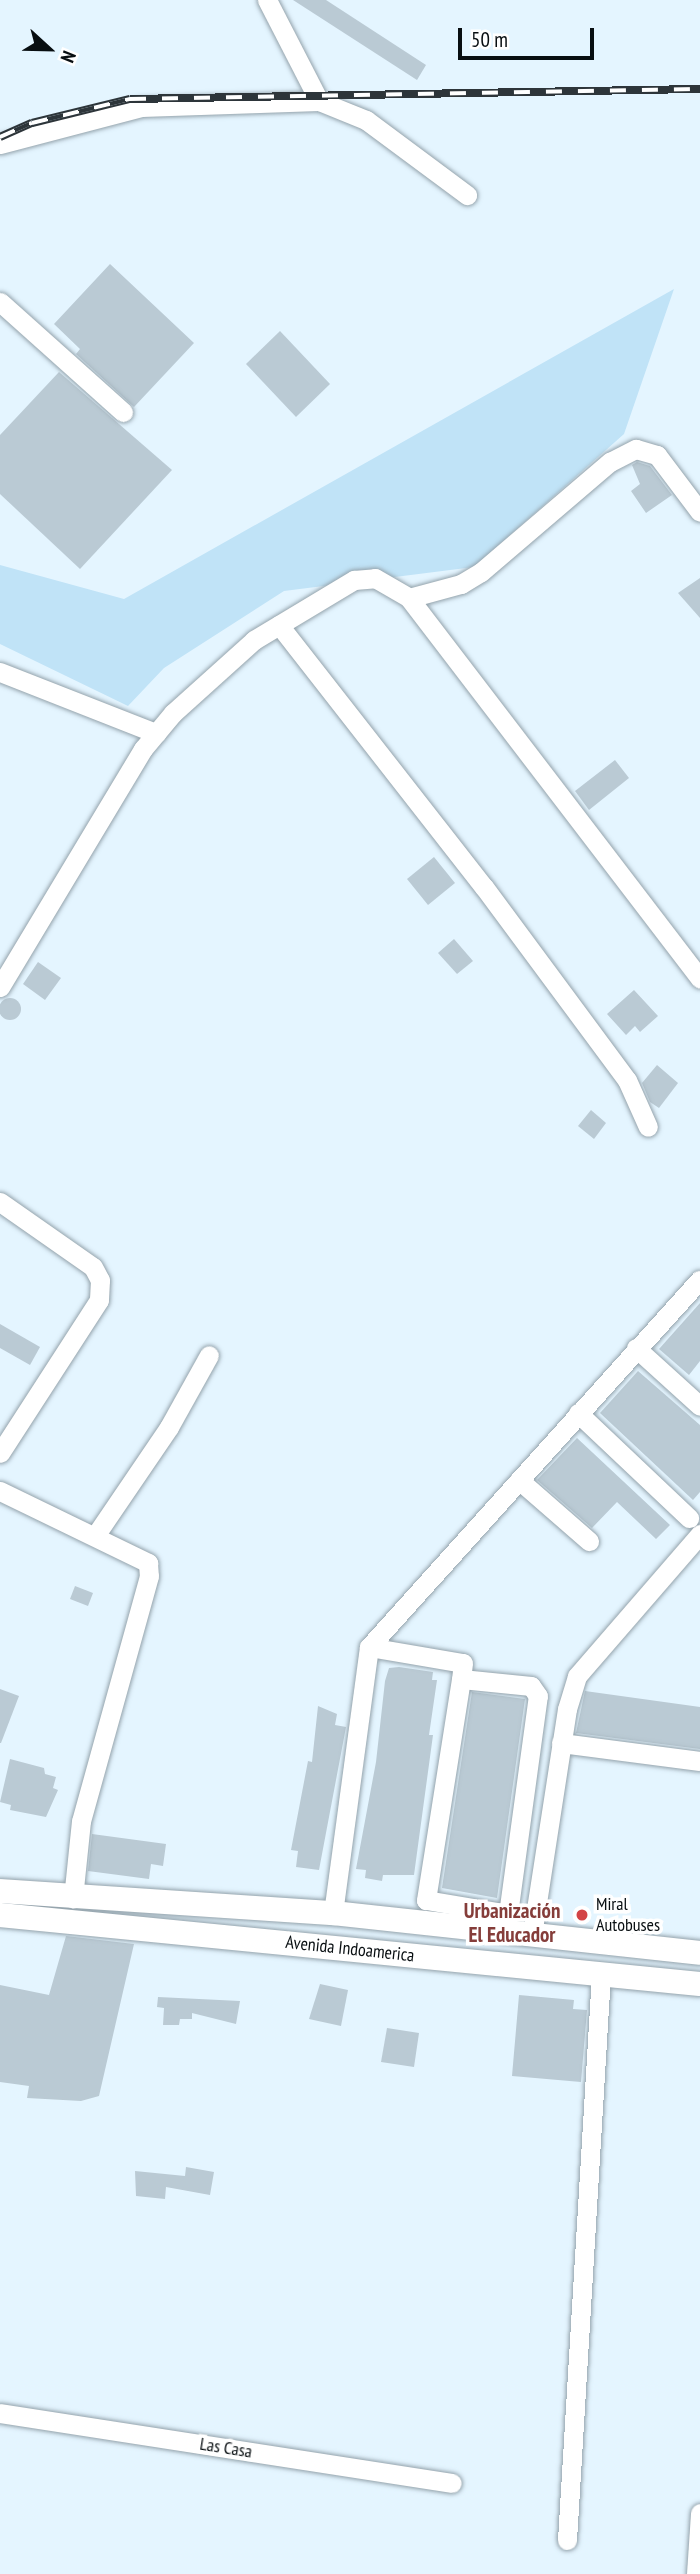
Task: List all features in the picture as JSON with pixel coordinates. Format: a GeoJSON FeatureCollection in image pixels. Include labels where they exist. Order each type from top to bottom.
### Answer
{"type":"FeatureCollection","features":[{"type":"Feature","properties":{"kind":"main road","name":"Avenida Indoamerica"},"geometry":{"type":"LineString","coordinates":[[0,1891],[73,1899],[333,1913],[700,1953]]}},
{"type":"Feature","properties":{"kind":"main road","name":"Avenida Indoamerica"},"geometry":{"type":"LineString","coordinates":[[0,1915],[700,1984]]}},
{"type":"Feature","properties":{"kind":"street"},"geometry":{"type":"LineString","coordinates":[[267,0],[319,101]]}},
{"type":"Feature","properties":{"kind":"street"},"geometry":{"type":"LineString","coordinates":[[0,144],[141,107],[319,101],[366,120],[467,195]]}},
{"type":"Feature","properties":{"kind":"street"},"geometry":{"type":"LineString","coordinates":[[0,302],[123,412]]}},
{"type":"Feature","properties":{"kind":"street"},"geometry":{"type":"LineString","coordinates":[[410,598],[461,584],[481,572],[610,462],[636,449],[657,455],[700,512]]}},
{"type":"Feature","properties":{"kind":"street"},"geometry":{"type":"LineString","coordinates":[[0,986],[156,733],[254,640],[354,580],[375,578],[410,598],[700,979]]}},
{"type":"Feature","properties":{"kind":"street"},"geometry":{"type":"LineString","coordinates":[[279,625],[619,1069],[648,1127]]}},
{"type":"Feature","properties":{"kind":"street"},"geometry":{"type":"LineString","coordinates":[[0,672],[156,733]]}},
{"type":"Feature","properties":{"kind":"street"},"geometry":{"type":"LineString","coordinates":[[0,1202],[93,1267],[100,1280],[99,1300],[0,1452]]}},
{"type":"Feature","properties":{"kind":"street"},"geometry":{"type":"LineString","coordinates":[[333,1913],[369,1647],[636,1348],[699,1282]]}},
{"type":"Feature","properties":{"kind":"street"},"geometry":{"type":"LineString","coordinates":[[636,1348],[700,1406]]}},
{"type":"Feature","properties":{"kind":"street"},"geometry":{"type":"LineString","coordinates":[[94,1536],[169,1427],[209,1355]]}},
{"type":"Feature","properties":{"kind":"street"},"geometry":{"type":"LineString","coordinates":[[532,1935],[569,1697],[582,1667],[694,1526],[578,1413]]}},
{"type":"Feature","properties":{"kind":"street"},"geometry":{"type":"LineString","coordinates":[[519,1480],[589,1541]]}},
{"type":"Feature","properties":{"kind":"street"},"geometry":{"type":"LineString","coordinates":[[0,1491],[139,1555],[148,1563],[149,1576],[81,1821],[73,1899]]}},
{"type":"Feature","properties":{"kind":"street"},"geometry":{"type":"LineString","coordinates":[[369,1647],[463,1662],[426,1900],[508,1914],[538,1696],[531,1686],[461,1679]]}},
{"type":"Feature","properties":{"kind":"street"},"geometry":{"type":"LineString","coordinates":[[562,1743],[700,1761]]}},
{"type":"Feature","properties":{"kind":"street"},"geometry":{"type":"LineString","coordinates":[[567,2540],[601,1974]]}},
{"type":"Feature","properties":{"kind":"street","name":"Las Casa"},"geometry":{"type":"LineString","coordinates":[[0,2413],[452,2483]]}},
{"type":"Feature","properties":{"kind":"street"},"geometry":{"type":"LineString","coordinates":[[696,2574],[700,2513]]}},
{"type":"Feature","properties":{"kind":"shaded area"},"geometry":{"type":"Polygon","coordinates":[[[674,289],[624,434],[474,567],[284,591],[164,668],[128,706],[0,644],[0,565],[124,599],[674,289]]]}},
{"type":"Feature","properties":{"kind":"building"},"geometry":{"type":"Polygon","coordinates":[[[293,0],[326,0],[426,65],[417,80],[293,0]]]}},
{"type":"Feature","properties":{"kind":"building"},"geometry":{"type":"Polygon","coordinates":[[[110,264],[194,343],[134,407],[76,354],[80,349],[54,324],[110,264]]]}},
{"type":"Feature","properties":{"kind":"building"},"geometry":{"type":"Polygon","coordinates":[[[280,331],[330,384],[296,417],[246,364],[280,331]]]}},
{"type":"Feature","properties":{"kind":"building"},"geometry":{"type":"Polygon","coordinates":[[[59,372],[172,470],[80,569],[0,494],[0,435],[59,372]]]}},
{"type":"Feature","properties":{"kind":"building"},"geometry":{"type":"Polygon","coordinates":[[[637,462],[650,466],[672,495],[646,513],[631,491],[640,484],[632,465],[637,462]]]}},
{"type":"Feature","properties":{"kind":"building"},"geometry":{"type":"Polygon","coordinates":[[[700,578],[700,618],[678,593],[700,578]]]}},
{"type":"Feature","properties":{"kind":"building"},"geometry":{"type":"Polygon","coordinates":[[[615,760],[629,778],[589,810],[575,791],[615,760]]]}},
{"type":"Feature","properties":{"kind":"building"},"geometry":{"type":"Polygon","coordinates":[[[434,857],[455,883],[428,905],[407,879],[434,857]]]}},
{"type":"Feature","properties":{"kind":"building"},"geometry":{"type":"Polygon","coordinates":[[[454,939],[473,961],[457,974],[438,953],[454,939]]]}},
{"type":"Feature","properties":{"kind":"building"},"geometry":{"type":"Polygon","coordinates":[[[38,962],[61,978],[45,1000],[23,984],[38,962]]]}},
{"type":"Feature","properties":{"kind":"building"},"geometry":{"type":"Polygon","coordinates":[[[634,990],[658,1016],[640,1032],[635,1026],[626,1035],[607,1014],[634,990]]]}},
{"type":"Feature","properties":{"kind":"building"},"geometry":{"type":"Polygon","coordinates":[[[10,998],[18,1001],[21,1009],[18,1017],[10,1020],[2,1017],[-1,1009],[2,1001],[10,998]]]}},
{"type":"Feature","properties":{"kind":"building"},"geometry":{"type":"Polygon","coordinates":[[[657,1065],[678,1083],[659,1108],[650,1102],[642,1083],[657,1065]]]}},
{"type":"Feature","properties":{"kind":"building"},"geometry":{"type":"Polygon","coordinates":[[[591,1110],[606,1123],[594,1139],[578,1126],[591,1110]]]}},
{"type":"Feature","properties":{"kind":"building"},"geometry":{"type":"Polygon","coordinates":[[[700,1303],[700,1361],[689,1375],[659,1349],[700,1303]]]}},
{"type":"Feature","properties":{"kind":"building"},"geometry":{"type":"Polygon","coordinates":[[[0,1324],[40,1347],[30,1365],[0,1348],[0,1324]]]}},
{"type":"Feature","properties":{"kind":"building"},"geometry":{"type":"Polygon","coordinates":[[[638,1371],[700,1425],[700,1492],[693,1500],[600,1413],[638,1371]]]}},
{"type":"Feature","properties":{"kind":"building"},"geometry":{"type":"Polygon","coordinates":[[[577,1438],[670,1525],[656,1539],[617,1502],[592,1528],[537,1480],[577,1438]]]}},
{"type":"Feature","properties":{"kind":"building"},"geometry":{"type":"Polygon","coordinates":[[[75,1586],[93,1593],[88,1606],[70,1599],[75,1586]]]}},
{"type":"Feature","properties":{"kind":"building"},"geometry":{"type":"Polygon","coordinates":[[[389,1668],[433,1672],[432,1680],[437,1680],[429,1735],[433,1735],[414,1875],[383,1875],[382,1881],[365,1878],[366,1870],[356,1869],[376,1762],[385,1681],[389,1668]]]}},
{"type":"Feature","properties":{"kind":"building"},"geometry":{"type":"Polygon","coordinates":[[[0,1689],[19,1696],[1,1743],[0,1743],[0,1689]]]}},
{"type":"Feature","properties":{"kind":"building"},"geometry":{"type":"Polygon","coordinates":[[[585,1691],[700,1707],[700,1749],[576,1733],[585,1691]]]}},
{"type":"Feature","properties":{"kind":"building"},"geometry":{"type":"Polygon","coordinates":[[[472,1692],[525,1699],[497,1898],[442,1888],[472,1692]]]}},
{"type":"Feature","properties":{"kind":"building"},"geometry":{"type":"Polygon","coordinates":[[[318,1706],[337,1714],[335,1725],[346,1727],[319,1870],[296,1867],[298,1851],[291,1850],[308,1761],[312,1762],[318,1706]]]}},
{"type":"Feature","properties":{"kind":"building"},"geometry":{"type":"Polygon","coordinates":[[[10,1759],[44,1768],[45,1774],[56,1777],[53,1788],[58,1790],[46,1817],[10,1810],[11,1805],[0,1802],[10,1759]]]}},
{"type":"Feature","properties":{"kind":"building"},"geometry":{"type":"Polygon","coordinates":[[[92,1834],[166,1844],[163,1866],[151,1864],[149,1879],[88,1871],[92,1834]]]}},
{"type":"Feature","properties":{"kind":"building"},"geometry":{"type":"Polygon","coordinates":[[[66,1936],[134,1944],[99,2096],[81,2101],[27,2098],[29,2086],[0,2082],[0,1985],[49,1995],[66,1936]]]}},
{"type":"Feature","properties":{"kind":"building"},"geometry":{"type":"Polygon","coordinates":[[[320,1984],[348,1990],[341,2026],[309,2019],[320,1984]]]}},
{"type":"Feature","properties":{"kind":"building"},"geometry":{"type":"Polygon","coordinates":[[[519,1995],[574,2000],[573,2009],[587,2010],[581,2082],[512,2076],[519,1995]]]}},
{"type":"Feature","properties":{"kind":"building"},"geometry":{"type":"Polygon","coordinates":[[[158,1997],[240,2001],[236,2024],[192,2013],[192,2019],[180,2019],[179,2025],[163,2025],[164,2008],[157,2007],[158,1997]]]}},
{"type":"Feature","properties":{"kind":"building"},"geometry":{"type":"Polygon","coordinates":[[[387,2028],[419,2033],[414,2067],[381,2062],[387,2028]]]}},
{"type":"Feature","properties":{"kind":"building"},"geometry":{"type":"Polygon","coordinates":[[[186,2167],[214,2172],[210,2195],[166,2187],[165,2199],[136,2196],[135,2171],[185,2176],[186,2167]]]}},
{"type":"Feature","properties":{"kind":"railway"},"geometry":{"type":"LineString","coordinates":[[0,137],[32,123],[130,99],[700,89]]}},
{"type":"Feature","properties":{"kind":"place","name":"Miral Autobuses"},"geometry":{"type":"Point","coordinates":[582,1915]}},
{"type":"Feature","properties":{"kind":"district","name":"Urbanización El Educador"},"geometry":{"type":"Point","coordinates":[512,1923]}}]}
